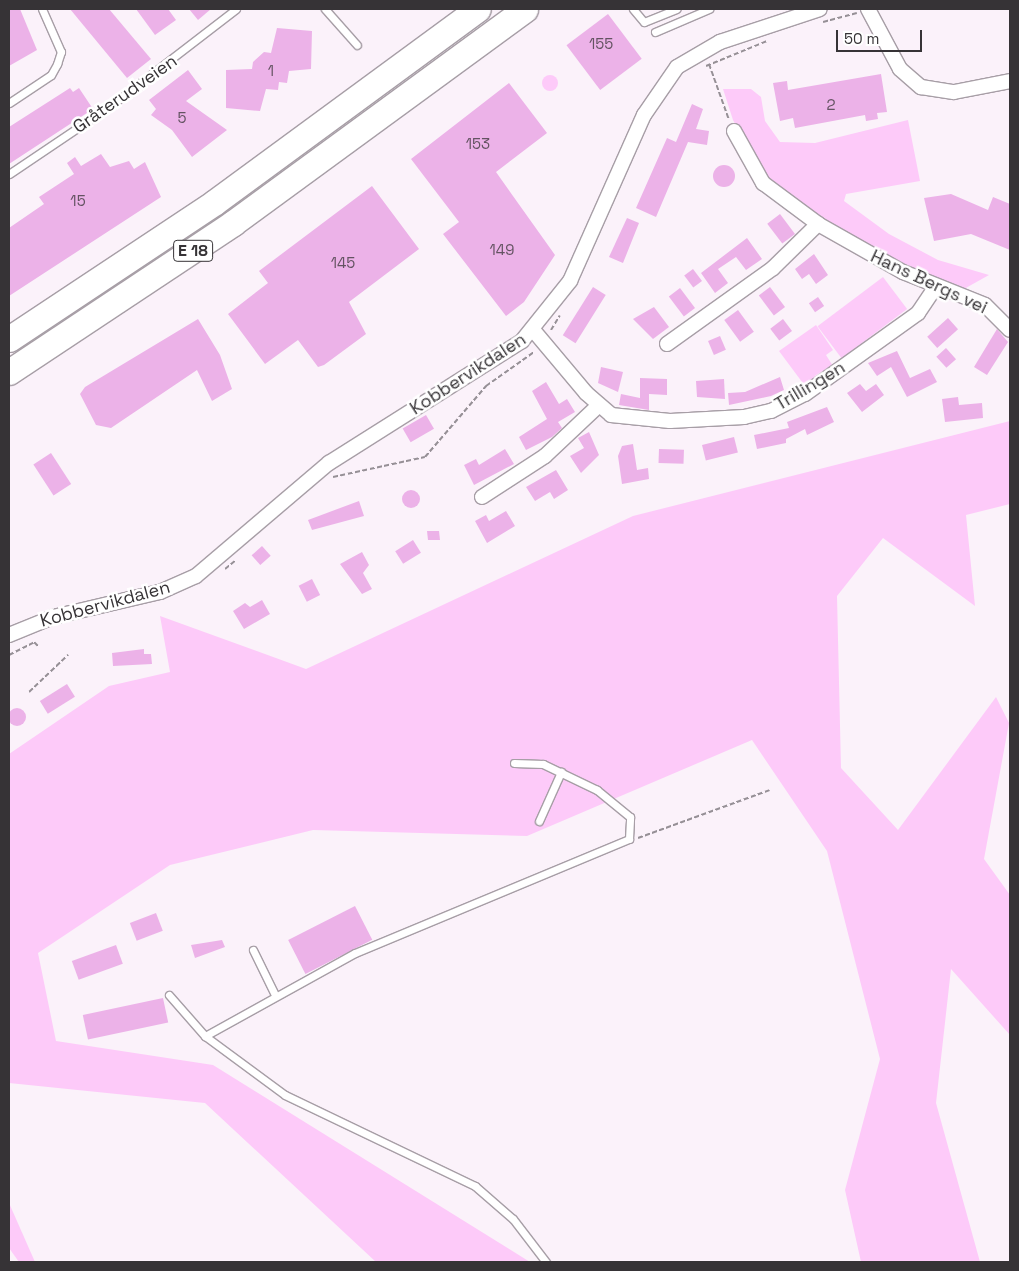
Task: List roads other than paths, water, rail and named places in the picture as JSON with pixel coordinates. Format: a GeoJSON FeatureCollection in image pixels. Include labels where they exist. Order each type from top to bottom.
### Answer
{"type":"FeatureCollection","features":[{"type":"Feature","properties":{"kind":"highway","name":"E 18"},"geometry":{"type":"LineString","coordinates":[[9,339],[215,202],[478,9]]}},
{"type":"Feature","properties":{"kind":"highway"},"geometry":{"type":"LineString","coordinates":[[517,15],[530,9]]}},
{"type":"Feature","properties":{"kind":"highway","name":"E 18"},"geometry":{"type":"LineString","coordinates":[[9,372],[233,223],[517,15]]}},
{"type":"Feature","properties":{"kind":"street","name":"Kobbervikdalen"},"geometry":{"type":"LineString","coordinates":[[9,635],[54,617],[160,592],[196,576],[328,463],[534,331],[570,281],[644,115],[677,67],[720,42],[820,9]]}},
{"type":"Feature","properties":{"kind":"street"},"geometry":{"type":"LineString","coordinates":[[864,11],[900,69],[921,87],[954,92],[1010,81]]}},
{"type":"Feature","properties":{"kind":"street","name":"Hans Bergs vei"},"geometry":{"type":"LineString","coordinates":[[734,131],[763,183],[818,224],[936,286],[985,306],[1010,330]]}},
{"type":"Feature","properties":{"kind":"street"},"geometry":{"type":"LineString","coordinates":[[667,344],[773,268],[818,224]]}},
{"type":"Feature","properties":{"kind":"street","name":"Trillingen"},"geometry":{"type":"LineString","coordinates":[[534,331],[598,406],[620,417],[670,421],[744,417],[771,411],[805,394],[907,322],[927,304],[936,286]]}},
{"type":"Feature","properties":{"kind":"street"},"geometry":{"type":"LineString","coordinates":[[482,496],[546,456],[598,406]]}},
{"type":"Feature","properties":{"kind":"lane"},"geometry":{"type":"LineString","coordinates":[[9,103],[51,75],[57,64],[60,46],[42,9]]}},
{"type":"Feature","properties":{"kind":"lane","name":"Gråterudveien"},"geometry":{"type":"LineString","coordinates":[[9,174],[110,106],[236,9]]}},
{"type":"Feature","properties":{"kind":"lane"},"geometry":{"type":"LineString","coordinates":[[325,9],[357,45]]}},
{"type":"Feature","properties":{"kind":"lane"},"geometry":{"type":"LineString","coordinates":[[632,9],[644,22],[676,9],[689,18]]}},
{"type":"Feature","properties":{"kind":"lane"},"geometry":{"type":"LineString","coordinates":[[655,32],[709,9]]}},
{"type":"Feature","properties":{"kind":"lane"},"geometry":{"type":"LineString","coordinates":[[205,1036],[275,996],[425,922],[624,844],[632,830],[627,813],[597,790],[560,772],[530,761],[514,763]]}},
{"type":"Feature","properties":{"kind":"lane"},"geometry":{"type":"LineString","coordinates":[[539,821],[560,772]]}},
{"type":"Feature","properties":{"kind":"lane"},"geometry":{"type":"LineString","coordinates":[[253,950],[275,996]]}},
{"type":"Feature","properties":{"kind":"lane"},"geometry":{"type":"LineString","coordinates":[[169,995],[205,1036],[285,1095],[475,1186],[508,1214],[546,1262]]}}]}
